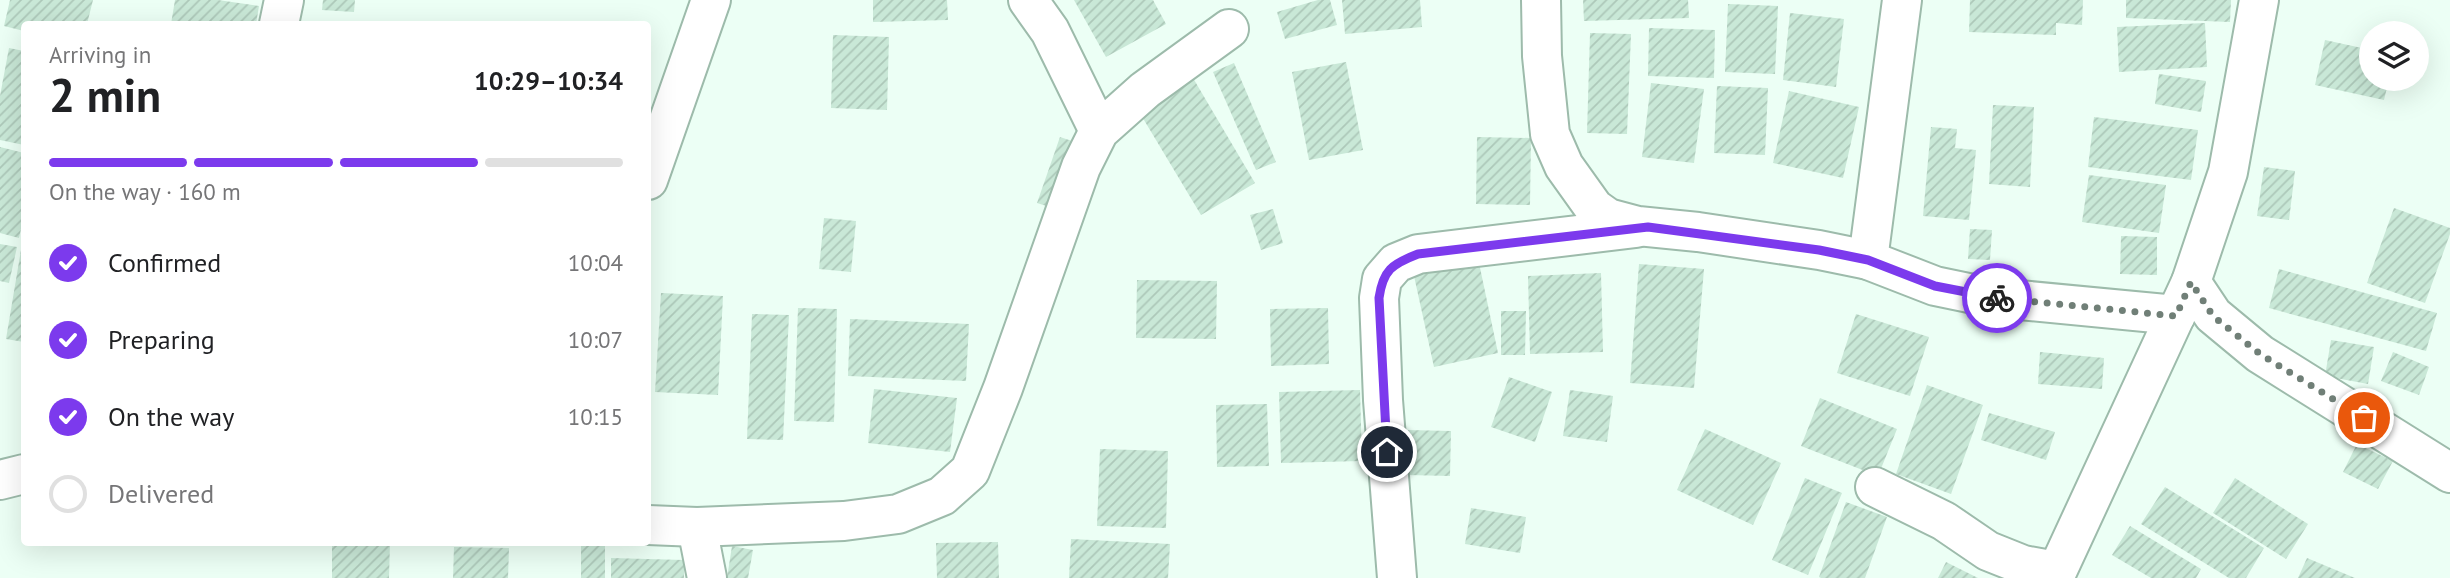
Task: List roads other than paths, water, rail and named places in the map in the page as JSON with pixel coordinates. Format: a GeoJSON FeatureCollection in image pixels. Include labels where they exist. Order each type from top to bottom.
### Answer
{"type":"FeatureCollection","features":[{"type":"Feature","properties":{"kind":"street"},"geometry":{"type":"LineString","coordinates":[[280,21],[284,0]]}},
{"type":"Feature","properties":{"kind":"street"},"geometry":{"type":"LineString","coordinates":[[651,171],[711,0]]}},
{"type":"Feature","properties":{"kind":"street"},"geometry":{"type":"LineString","coordinates":[[1028,0],[1050,31],[1099,131]]}},
{"type":"Feature","properties":{"kind":"street"},"geometry":{"type":"LineString","coordinates":[[1541,0],[1542,56],[1550,134],[1564,166],[1594,208],[1608,218],[1648,227],[1819,250],[1868,260],[1935,286],[1988,297],[2183,299],[2213,316],[2260,354],[2450,473]]}},
{"type":"Feature","properties":{"kind":"street"},"geometry":{"type":"LineString","coordinates":[[1868,260],[1902,0]]}},
{"type":"Feature","properties":{"kind":"street"},"geometry":{"type":"LineString","coordinates":[[1875,487],[1944,521],[1987,551],[2055,574],[2183,299],[2228,172],[2259,0]]}},
{"type":"Feature","properties":{"kind":"street"},"geometry":{"type":"LineString","coordinates":[[651,525],[697,527],[844,521],[898,514],[942,496],[970,471],[1003,388],[1081,167],[1099,131],[1145,90],[1229,29]]}},
{"type":"Feature","properties":{"kind":"street"},"geometry":{"type":"LineString","coordinates":[[1396,578],[1383,400],[1379,298],[1382,279],[1396,263],[1418,254],[1648,227]]}},
{"type":"Feature","properties":{"kind":"street"},"geometry":{"type":"LineString","coordinates":[[0,480],[21,475]]}},
{"type":"Feature","properties":{"kind":"street"},"geometry":{"type":"LineString","coordinates":[[697,527],[707,578]]}}]}
